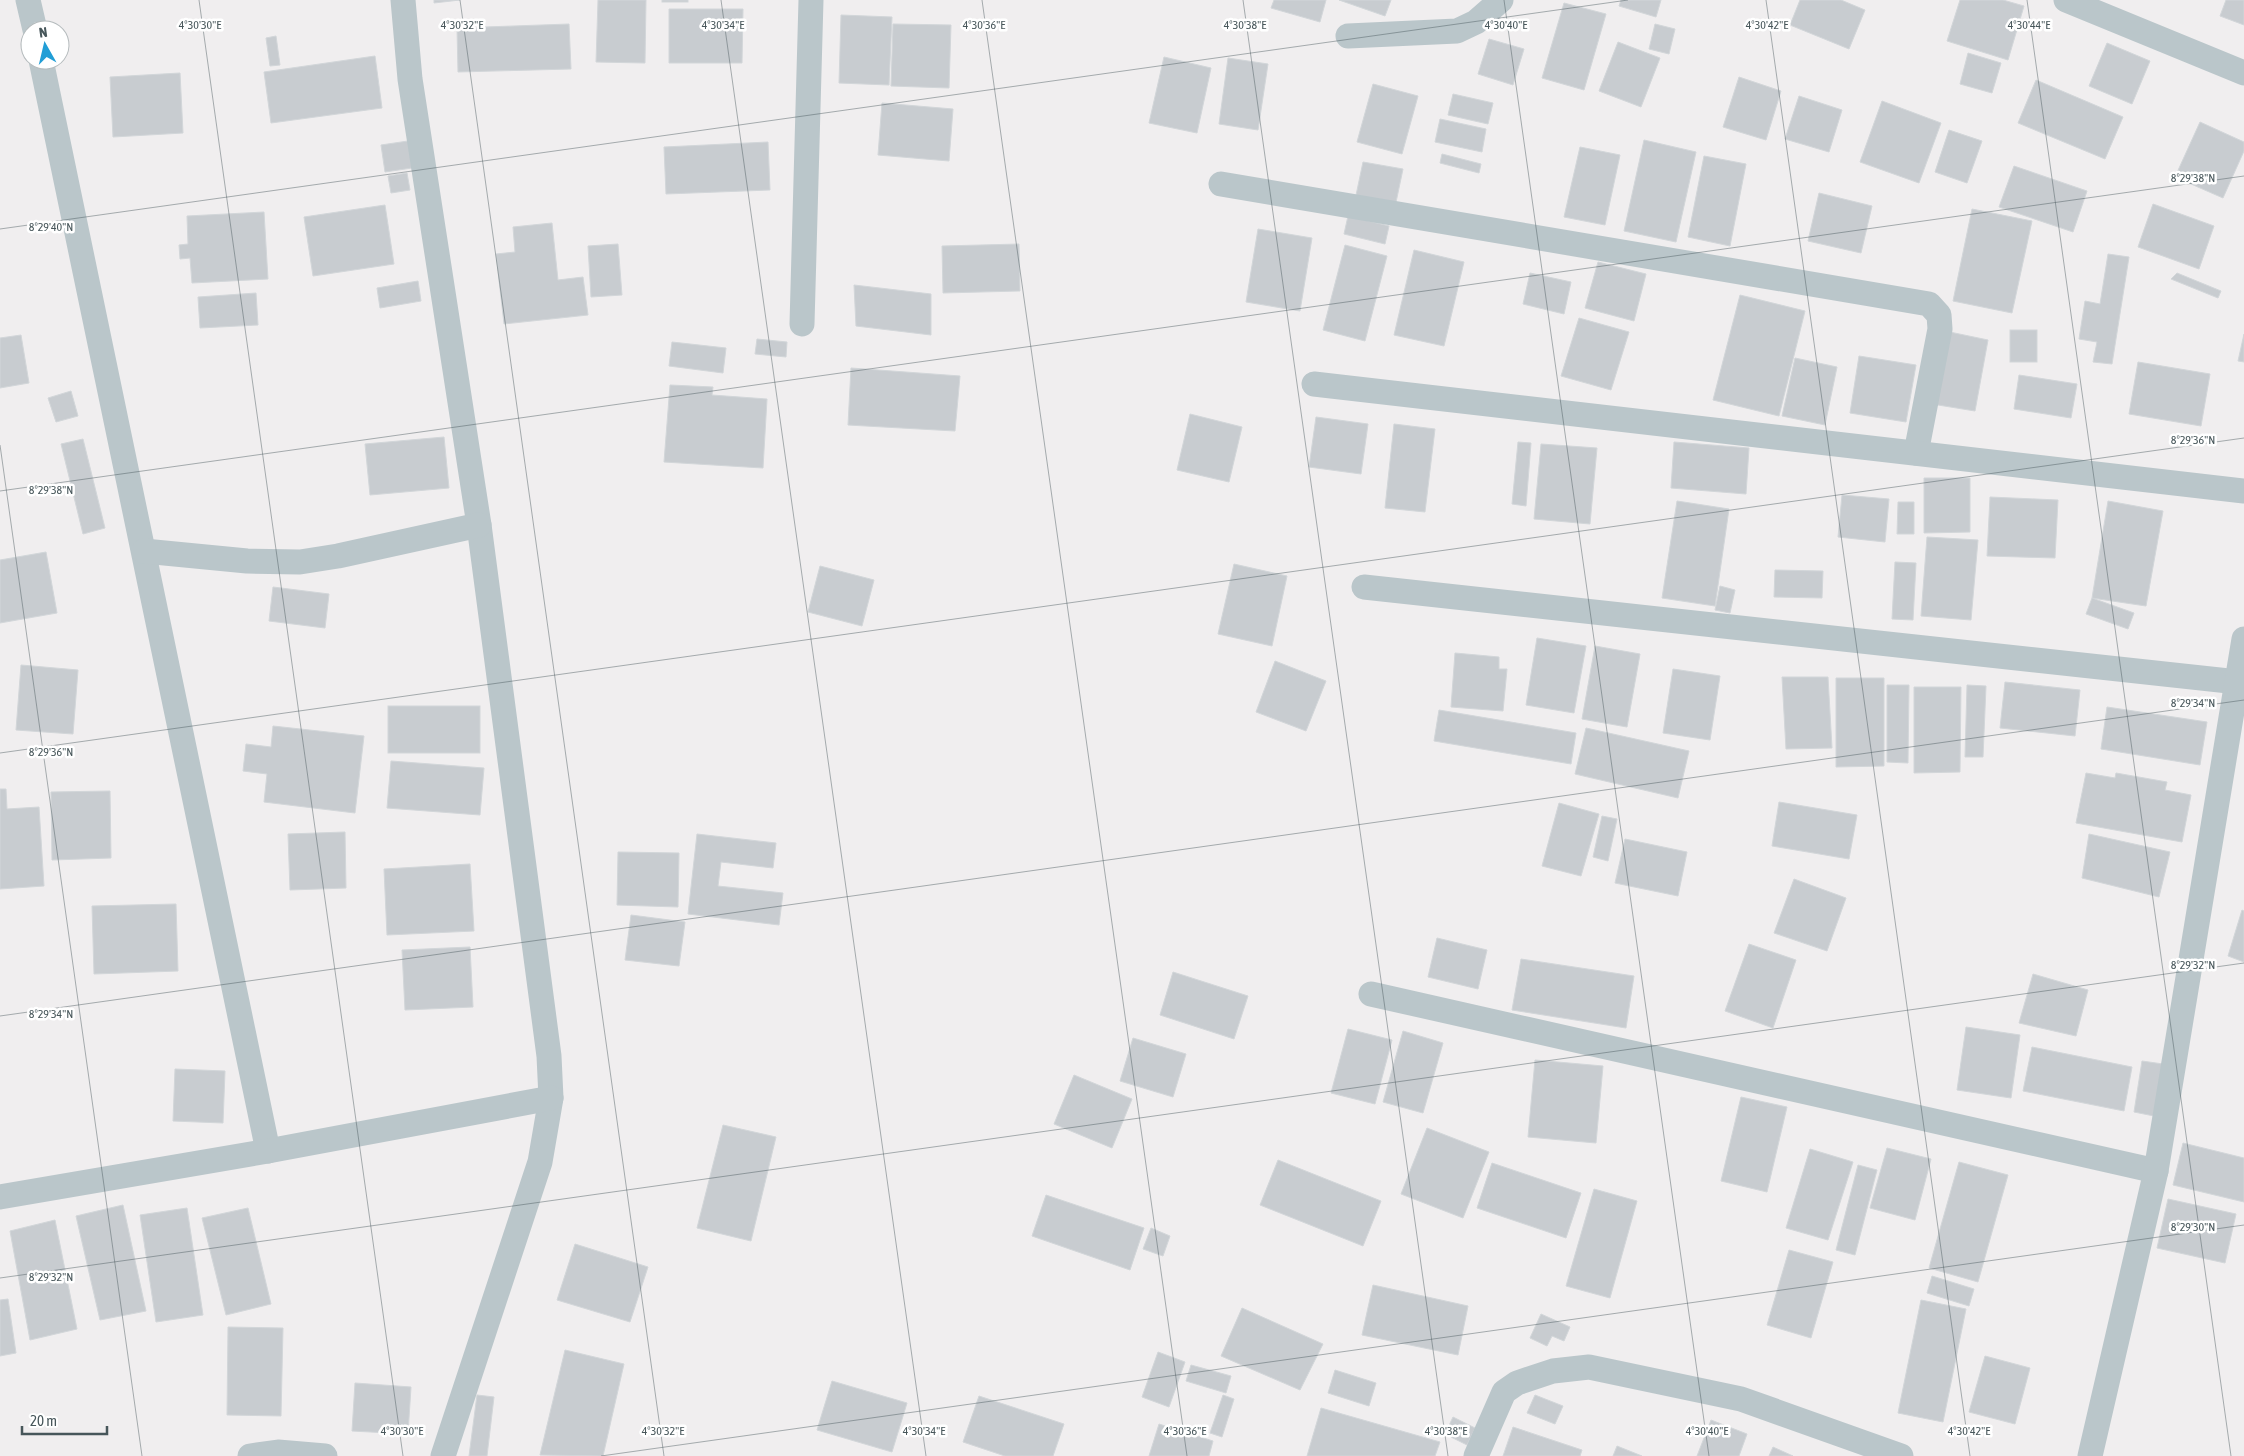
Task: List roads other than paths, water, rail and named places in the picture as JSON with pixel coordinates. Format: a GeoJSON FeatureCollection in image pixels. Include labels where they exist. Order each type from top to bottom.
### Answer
{"type":"FeatureCollection","features":[{"type":"Feature","properties":{"kind":"street"},"geometry":{"type":"LineString","coordinates":[[28,0],[32,20]]}},
{"type":"Feature","properties":{"kind":"street"},"geometry":{"type":"LineString","coordinates":[[403,0],[410,79],[479,525],[549,1056],[551,1098],[540,1162],[443,1456]]}},
{"type":"Feature","properties":{"kind":"street"},"geometry":{"type":"LineString","coordinates":[[802,324],[811,0]]}},
{"type":"Feature","properties":{"kind":"street"},"geometry":{"type":"LineString","coordinates":[[1348,36],[1457,31],[1476,22],[1501,0]]}},
{"type":"Feature","properties":{"kind":"street"},"geometry":{"type":"LineString","coordinates":[[2066,0],[2244,73]]}},
{"type":"Feature","properties":{"kind":"street"},"geometry":{"type":"LineString","coordinates":[[43,70],[268,1151]]}},
{"type":"Feature","properties":{"kind":"street"},"geometry":{"type":"LineString","coordinates":[[1221,184],[1929,304],[1939,315],[1940,329],[1916,453]]}},
{"type":"Feature","properties":{"kind":"street"},"geometry":{"type":"LineString","coordinates":[[1314,384],[2244,491]]}},
{"type":"Feature","properties":{"kind":"street"},"geometry":{"type":"LineString","coordinates":[[144,551],[247,561],[300,562],[338,556],[479,525]]}},
{"type":"Feature","properties":{"kind":"street"},"geometry":{"type":"LineString","coordinates":[[1364,587],[2238,682]]}},
{"type":"Feature","properties":{"kind":"street"},"geometry":{"type":"LineString","coordinates":[[2090,1456],[2156,1171],[2244,639]]}},
{"type":"Feature","properties":{"kind":"street"},"geometry":{"type":"LineString","coordinates":[[1372,994],[2156,1171]]}},
{"type":"Feature","properties":{"kind":"street"},"geometry":{"type":"LineString","coordinates":[[0,1197],[268,1151],[551,1098]]}},
{"type":"Feature","properties":{"kind":"street"},"geometry":{"type":"LineString","coordinates":[[1476,1456],[1504,1392],[1517,1383],[1553,1371],[1589,1366],[1741,1398],[1901,1456]]}},
{"type":"Feature","properties":{"kind":"street"},"geometry":{"type":"LineString","coordinates":[[250,1456],[278,1452],[324,1456]]}}]}
